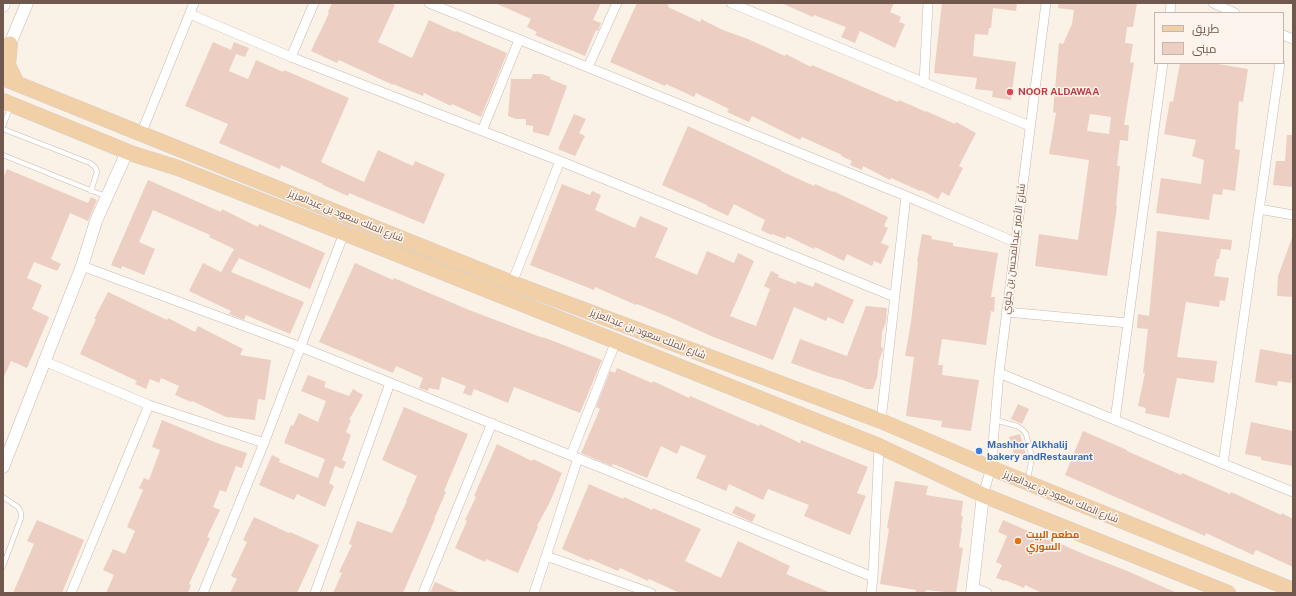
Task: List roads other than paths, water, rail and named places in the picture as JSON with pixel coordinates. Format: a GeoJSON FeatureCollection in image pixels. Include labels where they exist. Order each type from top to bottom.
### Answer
{"type":"FeatureCollection","features":[{"type":"Feature","properties":{"kind":"main road"},"geometry":{"type":"LineString","coordinates":[[7,49],[8,65],[17,84]]}},
{"type":"Feature","properties":{"kind":"main road","name":"شارع الملك سعود بن عبدالعزيز"},"geometry":{"type":"LineString","coordinates":[[3,78],[512,283],[881,421],[1027,483],[1293,590]]}},
{"type":"Feature","properties":{"kind":"main road"},"geometry":{"type":"LineString","coordinates":[[3,91],[178,168]]}},
{"type":"Feature","properties":{"kind":"main road","name":"شارع الملك سعود بن عبدالعزيز"},"geometry":{"type":"LineString","coordinates":[[7,103],[130,153],[178,168],[344,233],[879,446],[983,495],[1228,593]]}},
{"type":"Feature","properties":{"kind":"street"},"geometry":{"type":"LineString","coordinates":[[7,49],[26,3]]}},
{"type":"Feature","properties":{"kind":"street"},"geometry":{"type":"LineString","coordinates":[[141,134],[194,3]]}},
{"type":"Feature","properties":{"kind":"street"},"geometry":{"type":"LineString","coordinates":[[291,57],[314,3]]}},
{"type":"Feature","properties":{"kind":"street"},"geometry":{"type":"LineString","coordinates":[[429,3],[906,196],[1015,242]]}},
{"type":"Feature","properties":{"kind":"street"},"geometry":{"type":"LineString","coordinates":[[588,67],[617,3]]}},
{"type":"Feature","properties":{"kind":"street"},"geometry":{"type":"LineString","coordinates":[[731,3],[746,6],[924,83],[1030,126]]}},
{"type":"Feature","properties":{"kind":"street"},"geometry":{"type":"LineString","coordinates":[[924,83],[928,3]]}},
{"type":"Feature","properties":{"kind":"street","name":"شارع الأمير عبدالمحسن بن جلوي"},"geometry":{"type":"LineString","coordinates":[[983,495],[991,468],[1006,312],[1046,3]]}},
{"type":"Feature","properties":{"kind":"street"},"geometry":{"type":"LineString","coordinates":[[1213,3],[1233,12]]}},
{"type":"Feature","properties":{"kind":"street"},"geometry":{"type":"LineString","coordinates":[[190,14],[291,57],[560,161],[895,297]]}},
{"type":"Feature","properties":{"kind":"street"},"geometry":{"type":"LineString","coordinates":[[482,131],[519,40]]}},
{"type":"Feature","properties":{"kind":"street"},"geometry":{"type":"LineString","coordinates":[[1115,420],[1163,64]]}},
{"type":"Feature","properties":{"kind":"street"},"geometry":{"type":"LineString","coordinates":[[1223,464],[1280,64]]}},
{"type":"Feature","properties":{"kind":"street"},"geometry":{"type":"LineString","coordinates":[[3,467],[82,266],[96,221],[130,153]]}},
{"type":"Feature","properties":{"kind":"street"},"geometry":{"type":"LineString","coordinates":[[82,266],[103,224],[130,153]]}},
{"type":"Feature","properties":{"kind":"street"},"geometry":{"type":"LineString","coordinates":[[512,283],[560,161]]}},
{"type":"Feature","properties":{"kind":"street"},"geometry":{"type":"LineString","coordinates":[[881,421],[906,196]]}},
{"type":"Feature","properties":{"kind":"street"},"geometry":{"type":"LineString","coordinates":[[1259,209],[1293,215]]}},
{"type":"Feature","properties":{"kind":"street"},"geometry":{"type":"LineString","coordinates":[[203,593],[264,443],[344,233]]}},
{"type":"Feature","properties":{"kind":"street"},"geometry":{"type":"LineString","coordinates":[[82,266],[301,347],[873,577]]}},
{"type":"Feature","properties":{"kind":"street"},"geometry":{"type":"LineString","coordinates":[[1006,312],[1128,323]]}},
{"type":"Feature","properties":{"kind":"street"},"geometry":{"type":"LineString","coordinates":[[534,593],[574,457],[616,341]]}},
{"type":"Feature","properties":{"kind":"street"},"geometry":{"type":"LineString","coordinates":[[44,361],[149,405],[264,443]]}},
{"type":"Feature","properties":{"kind":"street"},"geometry":{"type":"LineString","coordinates":[[999,373],[1293,492]]}},
{"type":"Feature","properties":{"kind":"street"},"geometry":{"type":"LineString","coordinates":[[315,593],[390,383]]}},
{"type":"Feature","properties":{"kind":"street"},"geometry":{"type":"LineString","coordinates":[[71,593],[149,405]]}},
{"type":"Feature","properties":{"kind":"street"},"geometry":{"type":"LineString","coordinates":[[423,593],[492,423]]}},
{"type":"Feature","properties":{"kind":"street"},"geometry":{"type":"LineString","coordinates":[[871,593],[879,446]]}},
{"type":"Feature","properties":{"kind":"street"},"geometry":{"type":"LineString","coordinates":[[983,495],[972,590],[987,593]]}},
{"type":"Feature","properties":{"kind":"street"},"geometry":{"type":"LineString","coordinates":[[546,556],[651,593]]}},
{"type":"Feature","properties":{"kind":"lane"},"geometry":{"type":"LineString","coordinates":[[3,126],[7,103]]}},
{"type":"Feature","properties":{"kind":"lane"},"geometry":{"type":"LineString","coordinates":[[3,129],[90,163],[95,167],[97,172],[91,191]]}},
{"type":"Feature","properties":{"kind":"lane"},"geometry":{"type":"LineString","coordinates":[[3,155],[107,197]]}},
{"type":"Feature","properties":{"kind":"lane"},"geometry":{"type":"LineString","coordinates":[[995,420],[1017,426],[1026,434],[1032,457],[1027,483]]}},
{"type":"Feature","properties":{"kind":"lane"},"geometry":{"type":"LineString","coordinates":[[3,497],[18,507],[21,513],[21,518],[3,566]]}},
{"type":"Feature","properties":{"kind":"place","name":"NOOR ALDAWAA"},"geometry":{"type":"Point","coordinates":[1010,92]}},
{"type":"Feature","properties":{"kind":"place","name":"Mashhor Alkhalij bakery andRestaurant"},"geometry":{"type":"Point","coordinates":[979,451]}},
{"type":"Feature","properties":{"kind":"place","name":"مطعم البيت السوري"},"geometry":{"type":"Point","coordinates":[1018,541]}}]}
